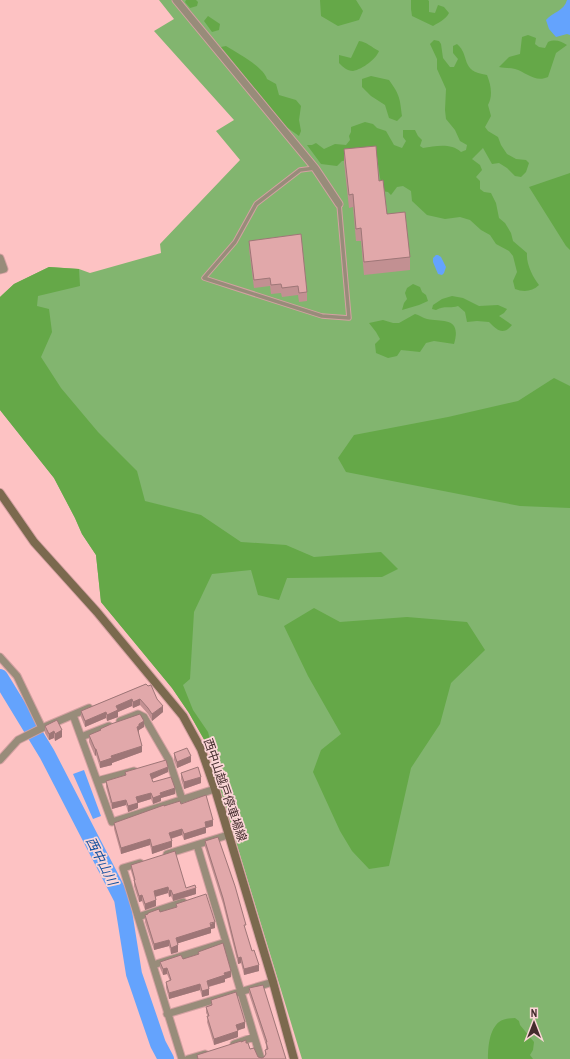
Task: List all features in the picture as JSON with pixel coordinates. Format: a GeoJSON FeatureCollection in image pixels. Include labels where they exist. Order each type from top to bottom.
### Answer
{"type":"FeatureCollection","features":[{"type":"Feature","properties":{"kind":"main road","name":"西中山越戸停車場線"},"geometry":{"type":"LineString","coordinates":[[0,493],[34,542],[97,612],[150,683],[183,716],[200,749],[214,789],[294,1059]]}},
{"type":"Feature","properties":{"kind":"street"},"geometry":{"type":"LineString","coordinates":[[176,0],[314,168],[339,204]]}},
{"type":"Feature","properties":{"kind":"street"},"geometry":{"type":"LineString","coordinates":[[0,258],[4,269],[0,270]]}},
{"type":"Feature","properties":{"kind":"street"},"geometry":{"type":"LineString","coordinates":[[0,657],[17,676],[41,728]]}},
{"type":"Feature","properties":{"kind":"street"},"geometry":{"type":"LineString","coordinates":[[0,760],[18,740],[41,728],[95,706]]}},
{"type":"Feature","properties":{"kind":"street"},"geometry":{"type":"LineString","coordinates":[[81,737],[138,714],[144,717],[182,800]]}},
{"type":"Feature","properties":{"kind":"street"},"geometry":{"type":"LineString","coordinates":[[73,715],[112,822],[214,789]]}},
{"type":"Feature","properties":{"kind":"street"},"geometry":{"type":"LineString","coordinates":[[97,781],[140,769]]}},
{"type":"Feature","properties":{"kind":"street"},"geometry":{"type":"LineString","coordinates":[[160,856],[228,835]]}},
{"type":"Feature","properties":{"kind":"street"},"geometry":{"type":"LineString","coordinates":[[197,845],[208,895],[226,942],[261,1059]]}},
{"type":"Feature","properties":{"kind":"street"},"geometry":{"type":"LineString","coordinates":[[145,861],[123,868],[182,1059]]}},
{"type":"Feature","properties":{"kind":"street"},"geometry":{"type":"LineString","coordinates":[[138,917],[189,900]]}},
{"type":"Feature","properties":{"kind":"street"},"geometry":{"type":"LineString","coordinates":[[153,965],[226,942]]}},
{"type":"Feature","properties":{"kind":"street"},"geometry":{"type":"LineString","coordinates":[[167,1014],[272,982]]}},
{"type":"Feature","properties":{"kind":"street"},"geometry":{"type":"LineString","coordinates":[[225,1047],[254,1037]]}},
{"type":"Feature","properties":{"kind":"street"},"geometry":{"type":"LineString","coordinates":[[188,1059],[210,1052]]}},
{"type":"Feature","properties":{"kind":"lane"},"geometry":{"type":"LineString","coordinates":[[314,168],[300,170],[256,204],[235,242],[204,278],[322,316],[349,318],[339,204]]}},
{"type":"Feature","properties":{"kind":"green space"},"geometry":{"type":"Polygon","coordinates":[[[159,0],[570,0],[570,1059],[302,1059],[206,743],[189,713],[172,688],[101,602],[96,555],[82,534],[54,478],[0,410],[0,297],[14,284],[49,267],[79,269],[90,273],[161,253],[160,244],[240,160],[216,131],[234,120],[154,31],[174,19],[159,0]]]}},
{"type":"Feature","properties":{"kind":"green space"},"geometry":{"type":"Polygon","coordinates":[[[186,0],[196,0],[198,2],[197,6],[190,8],[185,2],[186,0]]]}},
{"type":"Feature","properties":{"kind":"green space"},"geometry":{"type":"Polygon","coordinates":[[[320,0],[356,0],[363,11],[359,20],[338,26],[321,16],[320,0]]]}},
{"type":"Feature","properties":{"kind":"green space"},"geometry":{"type":"Polygon","coordinates":[[[411,0],[428,0],[429,12],[435,13],[438,5],[444,7],[449,13],[444,19],[433,26],[412,16],[411,0]]]}},
{"type":"Feature","properties":{"kind":"green space"},"geometry":{"type":"Polygon","coordinates":[[[208,16],[220,24],[219,30],[212,32],[204,21],[208,16]]]}},
{"type":"Feature","properties":{"kind":"green space"},"geometry":{"type":"Polygon","coordinates":[[[528,35],[536,38],[535,44],[539,47],[545,48],[548,42],[553,41],[567,45],[556,53],[548,77],[539,79],[519,70],[499,67],[509,57],[520,54],[522,37],[528,35]]]}},
{"type":"Feature","properties":{"kind":"green space"},"geometry":{"type":"Polygon","coordinates":[[[434,40],[439,41],[441,44],[443,58],[450,67],[454,67],[458,59],[453,53],[453,46],[457,44],[464,53],[469,67],[478,73],[487,75],[491,90],[491,98],[488,105],[491,116],[485,127],[488,131],[498,137],[507,154],[516,159],[526,160],[529,163],[526,172],[521,177],[515,176],[499,163],[492,164],[483,148],[472,159],[480,165],[482,170],[476,177],[480,181],[480,189],[484,192],[491,193],[496,203],[499,218],[505,223],[511,233],[513,241],[527,253],[530,270],[539,285],[533,289],[521,291],[515,289],[513,281],[517,272],[513,256],[509,251],[496,244],[490,235],[481,230],[470,220],[460,217],[445,219],[427,215],[412,201],[411,191],[403,186],[397,187],[391,195],[388,192],[382,191],[377,157],[342,161],[337,166],[321,164],[307,145],[316,143],[324,149],[335,144],[346,145],[350,140],[349,136],[351,127],[365,122],[373,124],[377,128],[386,131],[394,145],[402,148],[406,141],[403,137],[403,130],[415,130],[422,140],[420,146],[423,148],[448,146],[461,152],[466,150],[467,145],[460,141],[455,130],[446,119],[446,89],[437,69],[437,59],[430,44],[434,40]]]}},
{"type":"Feature","properties":{"kind":"green space"},"geometry":{"type":"Polygon","coordinates":[[[359,41],[379,51],[365,66],[353,71],[349,70],[339,63],[339,55],[351,58],[359,41]]]}},
{"type":"Feature","properties":{"kind":"green space"},"geometry":{"type":"Polygon","coordinates":[[[226,46],[256,65],[265,74],[267,79],[276,84],[279,95],[296,100],[301,106],[299,120],[301,131],[299,136],[285,126],[221,47],[226,46]]]}},
{"type":"Feature","properties":{"kind":"green space"},"geometry":{"type":"Polygon","coordinates":[[[371,76],[389,80],[395,90],[400,101],[402,116],[397,121],[389,118],[385,105],[371,96],[362,87],[362,79],[371,76]]]}},
{"type":"Feature","properties":{"kind":"green space"},"geometry":{"type":"Polygon","coordinates":[[[570,173],[570,250],[529,187],[570,173]]]}},
{"type":"Feature","properties":{"kind":"green space"},"geometry":{"type":"Polygon","coordinates":[[[49,267],[79,269],[80,286],[38,296],[37,306],[49,309],[52,332],[41,357],[61,388],[98,432],[137,471],[145,501],[201,515],[241,542],[286,545],[314,557],[381,552],[398,569],[382,577],[287,578],[279,600],[258,595],[251,570],[212,574],[194,612],[190,679],[183,685],[193,710],[208,732],[212,747],[206,743],[189,713],[172,688],[101,602],[96,555],[82,534],[54,478],[0,410],[0,297],[14,284],[49,267]]]}},
{"type":"Feature","properties":{"kind":"green space"},"geometry":{"type":"Polygon","coordinates":[[[413,284],[420,287],[422,292],[426,295],[428,301],[402,310],[407,299],[405,293],[407,288],[413,284]]]}},
{"type":"Feature","properties":{"kind":"green space"},"geometry":{"type":"Polygon","coordinates":[[[452,296],[463,298],[479,306],[498,305],[507,309],[499,316],[512,325],[506,330],[500,331],[489,322],[467,322],[465,312],[458,306],[436,310],[432,309],[433,305],[442,299],[452,296]]]}},
{"type":"Feature","properties":{"kind":"green space"},"geometry":{"type":"Polygon","coordinates":[[[415,314],[427,319],[450,322],[455,329],[456,335],[454,344],[434,341],[426,343],[420,352],[401,350],[397,356],[388,358],[376,353],[375,344],[380,339],[369,323],[383,320],[399,323],[415,314]]]}},
{"type":"Feature","properties":{"kind":"green space"},"geometry":{"type":"Polygon","coordinates":[[[554,378],[570,386],[570,508],[520,506],[346,472],[338,458],[354,435],[448,417],[518,401],[554,378]]]}},
{"type":"Feature","properties":{"kind":"green space"},"geometry":{"type":"Polygon","coordinates":[[[314,608],[340,622],[407,617],[467,622],[485,650],[451,683],[440,724],[411,768],[389,866],[369,869],[352,851],[340,831],[313,772],[321,750],[341,734],[308,676],[284,626],[314,608]]]}},
{"type":"Feature","properties":{"kind":"green space"},"geometry":{"type":"Polygon","coordinates":[[[515,1018],[519,1021],[520,1025],[534,1042],[533,1050],[530,1055],[533,1059],[488,1059],[491,1034],[496,1025],[502,1020],[515,1018]]]}},
{"type":"Feature","properties":{"kind":"water"},"geometry":{"type":"Polygon","coordinates":[[[567,0],[570,0],[570,35],[567,34],[556,37],[549,29],[546,20],[561,9],[566,4],[567,0]]]}},
{"type":"Feature","properties":{"kind":"water"},"geometry":{"type":"Polygon","coordinates":[[[436,255],[441,257],[446,267],[442,275],[438,274],[433,262],[433,258],[436,255]]]}},
{"type":"Feature","properties":{"kind":"water"},"geometry":{"type":"Polygon","coordinates":[[[84,770],[101,816],[93,819],[73,774],[84,770]]]}},
{"type":"Feature","properties":{"kind":"building"},"geometry":{"type":"Polygon","coordinates":[[[376,146],[379,181],[383,180],[387,214],[405,212],[410,257],[364,262],[361,228],[356,229],[353,194],[349,195],[344,149],[376,146]]]}},
{"type":"Feature","properties":{"kind":"building"},"geometry":{"type":"Polygon","coordinates":[[[301,234],[307,292],[299,293],[298,286],[282,288],[281,284],[271,285],[270,278],[254,280],[249,241],[301,234]]]}},
{"type":"Feature","properties":{"kind":"building"},"geometry":{"type":"Polygon","coordinates":[[[146,684],[148,686],[151,685],[157,699],[163,706],[152,714],[140,699],[133,702],[132,699],[116,706],[118,710],[107,715],[106,712],[85,721],[81,711],[146,684]]]}},
{"type":"Feature","properties":{"kind":"building"},"geometry":{"type":"Polygon","coordinates":[[[140,714],[144,721],[137,727],[142,746],[111,756],[112,758],[100,762],[96,749],[89,735],[111,724],[140,714]]]}},
{"type":"Feature","properties":{"kind":"building"},"geometry":{"type":"Polygon","coordinates":[[[57,720],[62,730],[55,734],[54,731],[49,734],[45,726],[57,720]]]}},
{"type":"Feature","properties":{"kind":"building"},"geometry":{"type":"Polygon","coordinates":[[[187,748],[191,756],[177,762],[174,753],[187,748]]]}},
{"type":"Feature","properties":{"kind":"building"},"geometry":{"type":"Polygon","coordinates":[[[166,760],[168,767],[150,774],[153,782],[171,777],[175,788],[160,793],[161,795],[153,798],[151,793],[136,797],[138,803],[128,806],[126,800],[112,803],[106,781],[126,775],[125,772],[166,760]]]}},
{"type":"Feature","properties":{"kind":"building"},"geometry":{"type":"Polygon","coordinates":[[[198,767],[201,777],[184,782],[181,773],[198,767]]]}},
{"type":"Feature","properties":{"kind":"building"},"geometry":{"type":"Polygon","coordinates":[[[206,795],[213,820],[205,822],[206,827],[184,834],[182,829],[169,833],[172,841],[152,847],[150,839],[121,848],[114,823],[164,805],[180,801],[181,804],[206,795]]]}},
{"type":"Feature","properties":{"kind":"building"},"geometry":{"type":"Polygon","coordinates":[[[218,837],[235,886],[252,951],[254,950],[259,965],[244,969],[241,957],[238,958],[223,898],[205,841],[218,837]]]}},
{"type":"Feature","properties":{"kind":"building"},"geometry":{"type":"Polygon","coordinates":[[[175,851],[186,888],[195,885],[196,888],[173,895],[171,890],[169,891],[168,887],[154,891],[156,900],[145,904],[142,895],[139,896],[131,865],[175,851]]]}},
{"type":"Feature","properties":{"kind":"building"},"geometry":{"type":"Polygon","coordinates":[[[206,894],[215,922],[210,923],[211,927],[176,938],[178,945],[171,948],[169,940],[154,944],[145,915],[159,909],[160,912],[177,907],[176,904],[206,894]]]}},
{"type":"Feature","properties":{"kind":"building"},"geometry":{"type":"Polygon","coordinates":[[[223,943],[231,971],[224,973],[225,975],[207,981],[209,989],[202,991],[200,984],[169,993],[166,982],[171,980],[167,968],[163,969],[160,962],[181,955],[183,959],[199,954],[198,952],[223,943]]]}},
{"type":"Feature","properties":{"kind":"building"},"geometry":{"type":"Polygon","coordinates":[[[263,985],[286,1059],[198,1059],[197,1055],[246,1040],[246,1043],[248,1043],[250,1049],[254,1048],[258,1057],[264,1057],[266,1054],[265,1050],[268,1049],[267,1042],[249,988],[263,985]]]}},
{"type":"Feature","properties":{"kind":"building"},"geometry":{"type":"Polygon","coordinates":[[[236,992],[245,1022],[236,1025],[238,1031],[214,1039],[207,1016],[209,1016],[206,1007],[212,1005],[211,1000],[236,992]]]}},
{"type":"Feature","properties":{"kind":"waterway","name":"西中山川"},"geometry":{"type":"LineString","coordinates":[[0,677],[47,754],[122,899],[134,974],[158,1044],[166,1059]]}}]}
